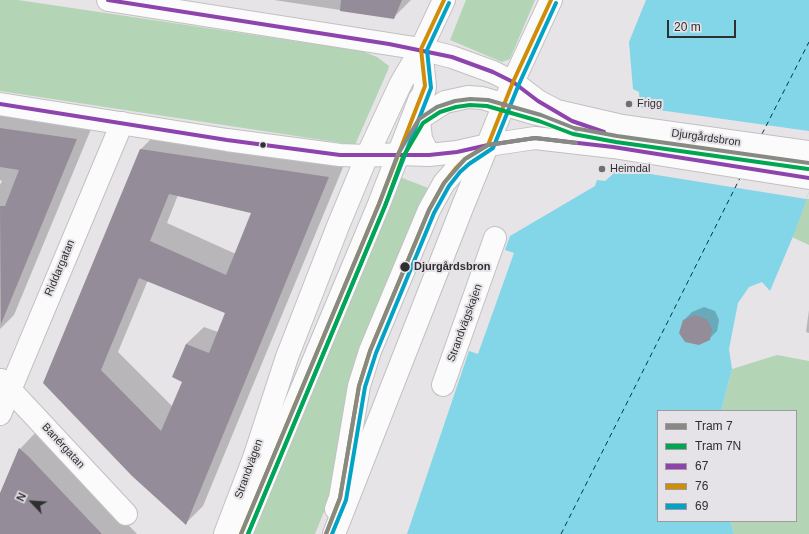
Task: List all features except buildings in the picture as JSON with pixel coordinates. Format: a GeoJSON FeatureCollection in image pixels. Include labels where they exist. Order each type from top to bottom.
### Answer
{"type":"FeatureCollection","features":[{"type":"Feature","properties":{"kind":"street","name":"Djurgårdsbron"},"geometry":{"type":"LineString","coordinates":[[108,0],[191,6],[421,50],[459,60],[493,72],[513,82],[538,101],[564,116],[618,136],[809,178]]}},
{"type":"Feature","properties":{"kind":"street","name":"Strandvägen"},"geometry":{"type":"LineString","coordinates":[[225,534],[254,458],[287,357],[367,156],[401,83],[421,50],[444,0]]}},
{"type":"Feature","properties":{"kind":"street"},"geometry":{"type":"LineString","coordinates":[[334,534],[456,221],[513,82],[551,0]]}},
{"type":"Feature","properties":{"kind":"street","name":"Strandvägen"},"geometry":{"type":"LineString","coordinates":[[241,534],[379,204],[398,154],[413,124],[424,86],[421,50]]}},
{"type":"Feature","properties":{"kind":"street"},"geometry":{"type":"LineString","coordinates":[[413,124],[445,102],[468,97],[482,98],[533,113],[564,116]]}},
{"type":"Feature","properties":{"kind":"street","name":"Djurgårdsbron"},"geometry":{"type":"LineString","coordinates":[[0,104],[227,140],[326,153],[367,156],[457,152],[488,145],[536,138],[618,136],[809,152]]}},
{"type":"Feature","properties":{"kind":"street","name":"Riddargatan"},"geometry":{"type":"LineString","coordinates":[[0,414],[5,384],[122,123]]}},
{"type":"Feature","properties":{"kind":"street","name":"Strandvägen"},"geometry":{"type":"LineString","coordinates":[[413,124],[429,154]]}},
{"type":"Feature","properties":{"kind":"street","name":"Djurgårdsbron"},"geometry":{"type":"LineString","coordinates":[[618,136],[809,164]]}},
{"type":"Feature","properties":{"kind":"street"},"geometry":{"type":"LineString","coordinates":[[326,534],[340,498],[359,386],[370,351],[429,210],[444,183],[465,159],[488,145]]}},
{"type":"Feature","properties":{"kind":"street","name":"Strandvägskajen"},"geometry":{"type":"LineString","coordinates":[[443,385],[495,238]]}},
{"type":"Feature","properties":{"kind":"street","name":"Banérgatan"},"geometry":{"type":"LineString","coordinates":[[5,384],[126,514]]}},
{"type":"Feature","properties":{"kind":"green space"},"geometry":{"type":"Polygon","coordinates":[[[0,0],[18,0],[362,51],[377,57],[389,66],[355,145],[0,91],[0,0]]]}},
{"type":"Feature","properties":{"kind":"green space"},"geometry":{"type":"Polygon","coordinates":[[[466,0],[535,0],[510,59],[502,62],[450,40],[466,0]]]}},
{"type":"Feature","properties":{"kind":"green space"},"geometry":{"type":"Polygon","coordinates":[[[397,176],[431,189],[336,482],[315,534],[249,534],[397,176]]]}},
{"type":"Feature","properties":{"kind":"green space"},"geometry":{"type":"Polygon","coordinates":[[[806,199],[809,199],[809,245],[792,237],[806,199]]]}},
{"type":"Feature","properties":{"kind":"green space"},"geometry":{"type":"Polygon","coordinates":[[[777,355],[809,361],[809,534],[734,534],[730,522],[797,522],[797,410],[721,410],[732,369],[777,355]]]}},
{"type":"Feature","properties":{"kind":"water"},"geometry":{"type":"Polygon","coordinates":[[[646,0],[809,0],[809,192],[794,234],[770,291],[762,282],[749,287],[738,303],[729,349],[732,369],[721,410],[657,410],[657,522],[730,522],[734,534],[407,534],[469,351],[478,354],[514,253],[505,250],[510,236],[595,186],[597,180],[605,181],[613,174],[640,107],[639,92],[633,89],[629,42],[646,0]]]}},
{"type":"Feature","properties":{"kind":"pier"},"geometry":{"type":"Polygon","coordinates":[[[637,107],[809,131],[809,192],[806,199],[613,168],[637,107]]]}},
{"type":"Feature","properties":{"kind":"ferry route"},"geometry":{"type":"LineString","coordinates":[[762,134],[809,42]]}},
{"type":"Feature","properties":{"kind":"ferry route"},"geometry":{"type":"LineString","coordinates":[[561,534],[740,178]]}},
{"type":"Feature","properties":{"kind":"tram line","name":"7"},"geometry":{"type":"LineString","coordinates":[[241,534],[379,204],[398,154],[419,119],[437,107],[455,101],[470,99],[488,100],[541,115],[574,128],[617,136],[809,163]]}},
{"type":"Feature","properties":{"kind":"tram line","name":"7N"},"geometry":{"type":"LineString","coordinates":[[248,534],[385,206],[403,157],[423,123],[440,112],[456,107],[470,105],[487,106],[539,121],[573,134],[616,142],[808,169]]}},
{"type":"Feature","properties":{"kind":"tram line","name":"7"},"geometry":{"type":"LineString","coordinates":[[326,534],[340,498],[359,386],[370,351],[429,210],[444,183],[465,159],[488,145],[535,138],[576,143]]}},
{"type":"Feature","properties":{"kind":"transit line","name":"67"},"geometry":{"type":"LineString","coordinates":[[108,0],[389,44],[452,57],[493,72],[513,82],[538,101],[572,121],[604,132]]}},
{"type":"Feature","properties":{"kind":"transit line","name":"76"},"geometry":{"type":"LineString","coordinates":[[241,534],[379,204],[425,86],[421,49],[444,0]]}},
{"type":"Feature","properties":{"kind":"transit line","name":"76"},"geometry":{"type":"LineString","coordinates":[[326,534],[340,498],[359,386],[370,351],[429,210],[444,183],[456,168],[465,159],[488,145],[513,82],[551,0]]}},
{"type":"Feature","properties":{"kind":"transit line","name":"69"},"geometry":{"type":"LineString","coordinates":[[248,534],[385,206],[431,88],[427,50],[449,3]]}},
{"type":"Feature","properties":{"kind":"transit line","name":"69"},"geometry":{"type":"LineString","coordinates":[[332,534],[346,500],[365,387],[376,353],[434,213],[449,186],[460,172],[493,148],[519,84],[556,3]]}},
{"type":"Feature","properties":{"kind":"transit line","name":"67"},"geometry":{"type":"LineString","coordinates":[[0,104],[227,140],[340,155],[429,155],[457,152],[488,145],[535,138],[613,147],[809,178]]}},
{"type":"Feature","properties":{"kind":"place","name":"Frigg"},"geometry":{"type":"Point","coordinates":[629,104]}},
{"type":"Feature","properties":{"kind":"place","name":"Heimdal"},"geometry":{"type":"Point","coordinates":[602,169]}},
{"type":"Feature","properties":{"kind":"place","name":"Djurgårdsbron"},"geometry":{"type":"Point","coordinates":[405,267]}}]}
